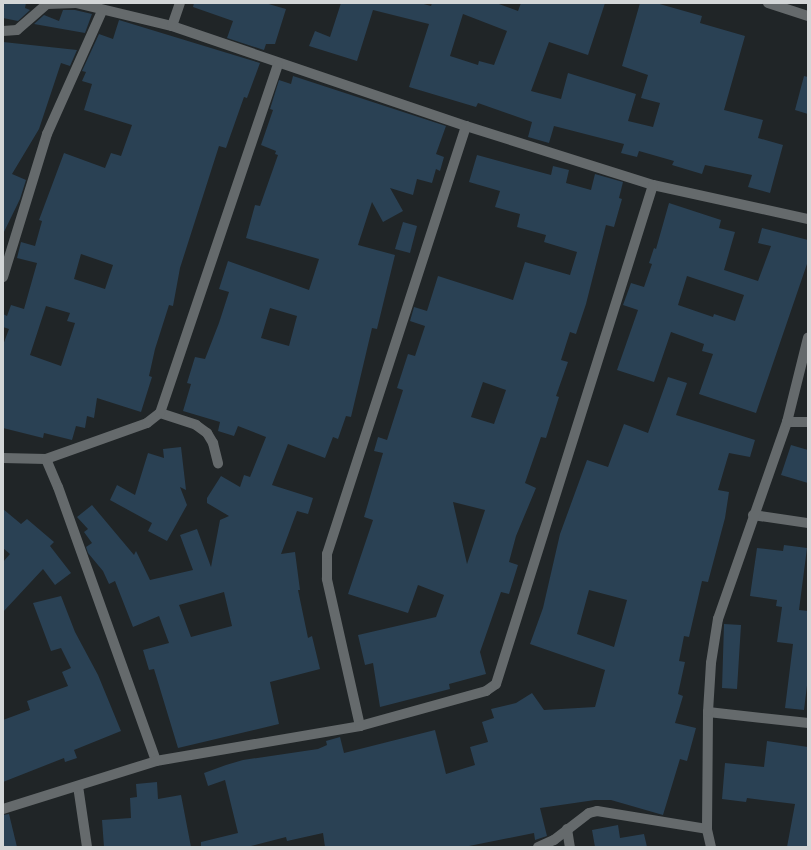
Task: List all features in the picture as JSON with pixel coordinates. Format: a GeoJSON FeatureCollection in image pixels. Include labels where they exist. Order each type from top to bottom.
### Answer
{"type":"FeatureCollection","features":[{"type":"Feature","properties":{"kind":"street"},"geometry":{"type":"LineString","coordinates":[[3,31],[17,30],[47,4],[75,3],[172,26],[278,64],[466,126],[653,185],[808,219]]}},
{"type":"Feature","properties":{"kind":"street"},"geometry":{"type":"LineString","coordinates":[[172,26],[180,3]]}},
{"type":"Feature","properties":{"kind":"street"},"geometry":{"type":"LineString","coordinates":[[768,3],[808,16]]}},
{"type":"Feature","properties":{"kind":"street"},"geometry":{"type":"LineString","coordinates":[[3,277],[47,134],[102,10]]}},
{"type":"Feature","properties":{"kind":"street"},"geometry":{"type":"LineString","coordinates":[[3,458],[46,460],[147,423],[160,413],[278,64]]}},
{"type":"Feature","properties":{"kind":"street"},"geometry":{"type":"LineString","coordinates":[[360,726],[327,579],[327,554],[466,126]]}},
{"type":"Feature","properties":{"kind":"street"},"geometry":{"type":"LineString","coordinates":[[3,810],[156,761],[360,726],[486,690],[496,684],[653,185]]}},
{"type":"Feature","properties":{"kind":"street"},"geometry":{"type":"LineString","coordinates":[[711,847],[707,829],[708,712],[711,663],[718,619],[753,515],[787,422],[808,338]]}},
{"type":"Feature","properties":{"kind":"street"},"geometry":{"type":"LineString","coordinates":[[160,413],[196,425],[206,433],[213,443],[218,463]]}},
{"type":"Feature","properties":{"kind":"street"},"geometry":{"type":"LineString","coordinates":[[787,422],[808,422]]}},
{"type":"Feature","properties":{"kind":"street"},"geometry":{"type":"LineString","coordinates":[[46,460],[61,495],[156,761]]}},
{"type":"Feature","properties":{"kind":"street"},"geometry":{"type":"LineString","coordinates":[[753,515],[808,523]]}},
{"type":"Feature","properties":{"kind":"street"},"geometry":{"type":"LineString","coordinates":[[708,712],[808,723]]}},
{"type":"Feature","properties":{"kind":"street"},"geometry":{"type":"LineString","coordinates":[[78,786],[86,847]]}},
{"type":"Feature","properties":{"kind":"street"},"geometry":{"type":"LineString","coordinates":[[538,847],[554,840],[589,813],[605,810],[707,829]]}},
{"type":"Feature","properties":{"kind":"street"},"geometry":{"type":"LineString","coordinates":[[567,829],[570,847]]}},
{"type":"Feature","properties":{"kind":"building"},"geometry":{"type":"Polygon","coordinates":[[[3,3],[26,3],[25,8],[30,10],[18,21],[3,18],[3,3]]]}},
{"type":"Feature","properties":{"kind":"building"},"geometry":{"type":"Polygon","coordinates":[[[194,3],[265,3],[286,9],[275,44],[266,44],[264,50],[227,38],[233,21],[193,7],[194,3]]]}},
{"type":"Feature","properties":{"kind":"building"},"geometry":{"type":"Polygon","coordinates":[[[341,3],[420,3],[431,6],[432,3],[496,3],[518,11],[521,3],[605,3],[588,55],[549,42],[531,91],[561,99],[568,73],[636,94],[628,121],[653,127],[660,103],[641,98],[648,75],[622,66],[640,3],[656,3],[702,16],[700,23],[745,36],[724,110],[763,120],[758,138],[783,145],[770,193],[748,187],[752,175],[705,165],[702,174],[672,165],[674,161],[639,151],[637,157],[621,153],[624,144],[554,126],[549,143],[528,137],[532,122],[478,103],[476,107],[409,87],[429,24],[373,10],[357,61],[309,46],[315,31],[330,37],[341,3]],[[463,14],[450,56],[478,65],[479,61],[494,65],[507,31],[463,14]]]}},
{"type":"Feature","properties":{"kind":"building"},"geometry":{"type":"Polygon","coordinates":[[[63,10],[75,10],[92,14],[85,33],[34,24],[44,15],[59,21],[63,10]]]}},
{"type":"Feature","properties":{"kind":"building"},"geometry":{"type":"Polygon","coordinates":[[[119,20],[260,63],[247,98],[244,97],[226,148],[219,146],[180,268],[173,306],[169,305],[155,349],[149,376],[152,377],[141,412],[97,398],[94,418],[87,416],[85,428],[76,426],[72,440],[44,433],[43,438],[3,428],[3,345],[9,329],[3,327],[3,314],[7,316],[11,305],[24,309],[37,263],[17,258],[21,242],[35,246],[42,221],[39,220],[64,153],[105,168],[111,153],[121,156],[132,125],[84,110],[92,84],[82,81],[86,72],[82,71],[99,34],[113,39],[119,20]],[[81,254],[74,279],[105,289],[113,265],[81,254]],[[46,306],[30,355],[61,366],[75,323],[67,321],[70,313],[46,306]]]}},
{"type":"Feature","properties":{"kind":"building"},"geometry":{"type":"Polygon","coordinates":[[[3,42],[77,50],[70,66],[61,63],[39,129],[12,174],[26,180],[20,199],[3,234],[3,42]]]}},
{"type":"Feature","properties":{"kind":"building"},"geometry":{"type":"Polygon","coordinates":[[[293,76],[446,126],[436,154],[444,157],[440,171],[436,169],[432,183],[417,179],[413,195],[390,188],[403,211],[383,222],[372,202],[358,245],[395,255],[377,329],[372,328],[351,417],[346,416],[338,439],[333,437],[325,458],[288,444],[272,485],[313,498],[308,514],[297,511],[281,554],[295,552],[300,590],[298,590],[308,638],[312,636],[320,669],[270,682],[279,724],[178,748],[154,669],[149,670],[143,650],[169,643],[159,616],[133,627],[115,581],[109,584],[103,571],[88,553],[86,547],[92,543],[84,532],[88,529],[77,517],[92,505],[134,555],[136,551],[150,580],[193,570],[180,535],[197,529],[211,567],[220,520],[229,516],[207,503],[207,498],[221,476],[240,487],[244,475],[250,477],[266,437],[238,426],[234,436],[218,431],[220,422],[183,411],[191,384],[187,383],[195,357],[205,359],[229,292],[219,289],[228,261],[309,290],[319,259],[246,238],[255,205],[260,206],[278,155],[275,154],[276,151],[261,145],[273,110],[270,109],[279,80],[291,84],[293,76]],[[270,308],[261,338],[289,346],[297,316],[270,308]],[[224,592],[179,605],[191,637],[232,626],[224,592]]]}},
{"type":"Feature","properties":{"kind":"building"},"geometry":{"type":"Polygon","coordinates":[[[804,76],[808,77],[808,114],[795,110],[804,76]]]}},
{"type":"Feature","properties":{"kind":"building"},"geometry":{"type":"Polygon","coordinates":[[[477,155],[551,175],[553,166],[569,170],[566,183],[591,190],[595,174],[623,182],[619,198],[622,199],[614,227],[606,225],[586,304],[576,334],[570,332],[561,360],[568,362],[556,396],[559,397],[546,438],[541,437],[525,483],[536,488],[516,536],[509,562],[518,565],[509,594],[501,592],[480,652],[486,674],[449,684],[450,689],[380,707],[373,663],[365,665],[358,635],[436,617],[444,595],[418,585],[408,613],[348,594],[373,520],[364,517],[383,453],[374,451],[378,437],[387,440],[403,390],[397,388],[408,354],[415,356],[425,326],[410,321],[414,307],[427,311],[438,276],[513,300],[525,262],[570,275],[577,252],[544,242],[546,235],[517,227],[520,214],[495,207],[500,191],[469,182],[477,155]],[[483,382],[471,417],[494,424],[506,390],[483,382]],[[453,502],[467,564],[485,510],[453,502]]]}},
{"type":"Feature","properties":{"kind":"building"},"geometry":{"type":"Polygon","coordinates":[[[669,203],[721,220],[719,228],[735,232],[724,270],[758,281],[771,246],[758,243],[762,228],[808,240],[808,261],[756,413],[699,394],[713,354],[702,351],[704,344],[671,332],[654,382],[617,370],[638,310],[623,305],[631,283],[644,287],[652,264],[649,263],[654,248],[656,249],[669,203]],[[687,276],[678,305],[713,317],[714,314],[735,321],[744,295],[687,276]]]}},
{"type":"Feature","properties":{"kind":"building"},"geometry":{"type":"Polygon","coordinates":[[[403,222],[417,226],[410,253],[395,249],[403,222]]]}},
{"type":"Feature","properties":{"kind":"building"},"geometry":{"type":"Polygon","coordinates":[[[668,377],[687,383],[676,415],[755,440],[750,457],[729,453],[718,490],[729,492],[725,518],[708,582],[702,581],[689,637],[684,636],[679,661],[685,662],[678,694],[683,696],[675,723],[696,728],[687,761],[680,759],[663,815],[611,800],[595,800],[540,808],[547,836],[535,840],[534,833],[464,847],[325,847],[323,833],[287,841],[286,837],[247,847],[201,847],[201,842],[238,833],[225,780],[208,786],[204,773],[226,765],[243,760],[318,749],[327,745],[326,741],[340,737],[344,753],[435,730],[446,774],[475,765],[470,747],[488,742],[482,722],[494,718],[491,709],[516,703],[532,693],[544,710],[595,707],[605,670],[530,644],[543,608],[560,534],[587,460],[608,467],[624,424],[648,433],[668,377]],[[589,590],[577,634],[614,647],[627,600],[589,590]]]}},
{"type":"Feature","properties":{"kind":"building"},"geometry":{"type":"Polygon","coordinates":[[[791,445],[808,450],[808,483],[781,475],[791,445]]]}},
{"type":"Feature","properties":{"kind":"building"},"geometry":{"type":"Polygon","coordinates":[[[181,447],[186,490],[180,487],[187,505],[167,541],[148,531],[152,523],[110,500],[117,485],[135,495],[148,453],[164,458],[163,449],[181,447]]]}},
{"type":"Feature","properties":{"kind":"building"},"geometry":{"type":"Polygon","coordinates":[[[3,509],[21,524],[27,519],[54,542],[50,546],[71,573],[55,585],[43,569],[3,612],[3,562],[10,554],[3,548],[3,509]]]}},
{"type":"Feature","properties":{"kind":"building"},"geometry":{"type":"Polygon","coordinates":[[[784,545],[807,548],[799,610],[808,611],[808,677],[804,710],[785,708],[793,644],[777,642],[782,607],[776,606],[777,600],[750,596],[757,548],[783,551],[784,545]]]}},
{"type":"Feature","properties":{"kind":"building"},"geometry":{"type":"Polygon","coordinates":[[[61,596],[75,632],[98,675],[121,731],[74,750],[77,758],[65,762],[64,758],[3,782],[3,720],[30,710],[27,701],[68,686],[62,672],[71,668],[61,648],[51,651],[33,603],[61,596]]]}},
{"type":"Feature","properties":{"kind":"building"},"geometry":{"type":"Polygon","coordinates":[[[724,624],[741,625],[737,689],[722,688],[724,624]]]}},
{"type":"Feature","properties":{"kind":"building"},"geometry":{"type":"Polygon","coordinates":[[[767,741],[808,747],[808,847],[787,847],[795,804],[747,798],[746,802],[722,799],[725,763],[764,767],[767,741]]]}},
{"type":"Feature","properties":{"kind":"building"},"geometry":{"type":"Polygon","coordinates":[[[157,782],[158,799],[181,795],[191,847],[104,847],[102,820],[131,818],[130,798],[137,797],[136,784],[157,782]]]}},
{"type":"Feature","properties":{"kind":"building"},"geometry":{"type":"Polygon","coordinates":[[[9,814],[17,847],[3,847],[3,815],[9,814]]]}},
{"type":"Feature","properties":{"kind":"building"},"geometry":{"type":"Polygon","coordinates":[[[618,825],[620,838],[644,834],[647,847],[595,847],[592,830],[618,825]]]}}]}
